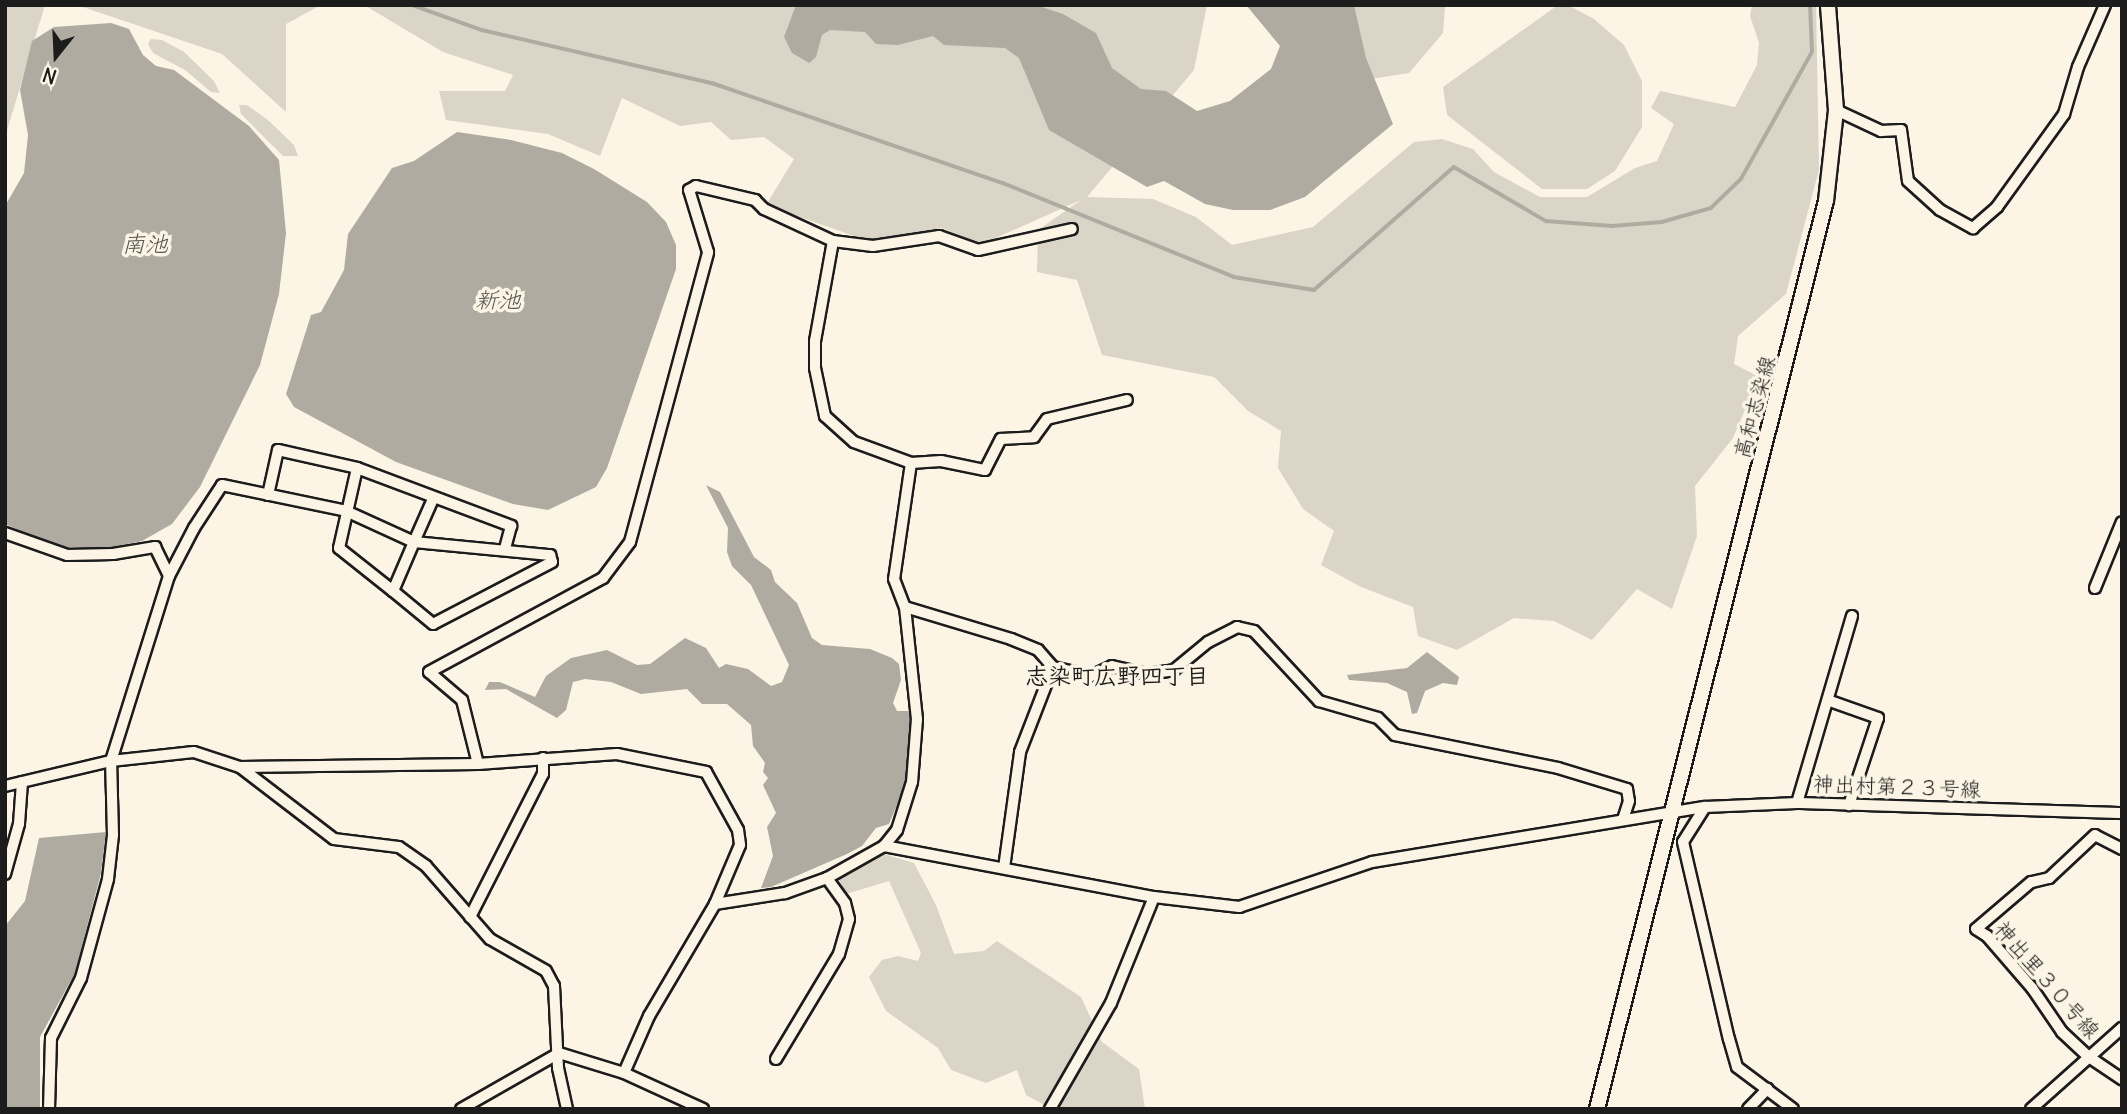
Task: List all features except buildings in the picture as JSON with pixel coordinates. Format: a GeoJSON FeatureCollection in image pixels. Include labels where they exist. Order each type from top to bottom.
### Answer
{"type":"FeatureCollection","features":[{"type":"Feature","properties":{"kind":"street","name":"高和志染線"},"geometry":{"type":"LineString","coordinates":[[1597,1109],[1823,215],[1836,110],[1828,5]]}},
{"type":"Feature","properties":{"kind":"street"},"geometry":{"type":"LineString","coordinates":[[1836,110],[1881,131],[1901,130],[1908,181],[1940,210],[1973,228],[1997,207],[2064,114],[2078,67],[2105,5]]}},
{"type":"Feature","properties":{"kind":"street"},"geometry":{"type":"LineString","coordinates":[[478,764],[462,700],[429,672],[603,579],[630,542],[708,252],[689,190],[696,187],[755,200],[764,209],[833,241],[873,246],[939,236],[978,250],[1072,229]]}},
{"type":"Feature","properties":{"kind":"street"},"geometry":{"type":"LineString","coordinates":[[833,241],[815,341],[815,368],[825,416],[854,442],[911,463],[941,461],[985,470],[1001,439],[1034,437],[1047,419],[1127,400]]}},
{"type":"Feature","properties":{"kind":"street"},"geometry":{"type":"LineString","coordinates":[[268,495],[278,450],[357,468],[433,499],[511,526],[505,549]]}},
{"type":"Feature","properties":{"kind":"street"},"geometry":{"type":"LineString","coordinates":[[715,904],[785,893],[827,878],[884,846],[897,830],[905,809],[918,745],[905,607],[894,579],[911,463]]}},
{"type":"Feature","properties":{"kind":"street"},"geometry":{"type":"LineString","coordinates":[[49,1109],[51,1038],[81,978],[108,879],[113,835],[111,761],[169,576],[222,485],[346,512],[414,542],[550,555],[552,562],[433,624],[339,548],[346,512],[357,468]]}},
{"type":"Feature","properties":{"kind":"street"},"geometry":{"type":"LineString","coordinates":[[393,591],[433,499]]}},
{"type":"Feature","properties":{"kind":"street"},"geometry":{"type":"LineString","coordinates":[[2095,588],[2122,522]]}},
{"type":"Feature","properties":{"kind":"street"},"geometry":{"type":"LineString","coordinates":[[5,533],[67,555],[113,554],[155,547],[169,576]]}},
{"type":"Feature","properties":{"kind":"street"},"geometry":{"type":"LineString","coordinates":[[905,607],[1011,639],[1038,650],[1054,667],[1091,676],[1112,666],[1147,674],[1174,670],[1208,642],[1237,627],[1254,631],[1319,701],[1378,718],[1395,735],[1558,768],[1627,789],[1629,801],[1623,820]]}},
{"type":"Feature","properties":{"kind":"street"},"geometry":{"type":"LineString","coordinates":[[1797,803],[1830,701],[1852,616]]}},
{"type":"Feature","properties":{"kind":"street"},"geometry":{"type":"LineString","coordinates":[[1004,868],[1020,752],[1054,667]]}},
{"type":"Feature","properties":{"kind":"street"},"geometry":{"type":"LineString","coordinates":[[1830,701],[1878,718],[1849,805]]}},
{"type":"Feature","properties":{"kind":"street"},"geometry":{"type":"LineString","coordinates":[[5,786],[111,761],[194,752],[240,767],[478,764],[617,754],[706,772],[738,830],[740,845],[715,904],[649,1016],[624,1073]]}},
{"type":"Feature","properties":{"kind":"street"},"geometry":{"type":"LineString","coordinates":[[470,917],[543,774],[543,758]]}},
{"type":"Feature","properties":{"kind":"street"},"geometry":{"type":"LineString","coordinates":[[240,767],[334,839],[399,847],[426,866],[496,943],[546,971],[554,986],[566,1109]]}},
{"type":"Feature","properties":{"kind":"street"},"geometry":{"type":"LineString","coordinates":[[5,874],[19,824],[22,782]]}},
{"type":"Feature","properties":{"kind":"street","name":"神出村第２３号線"},"geometry":{"type":"LineString","coordinates":[[884,846],[1154,897],[1239,908],[1372,862],[1705,807],[1797,803],[2122,813]]}},
{"type":"Feature","properties":{"kind":"street"},"geometry":{"type":"LineString","coordinates":[[1705,807],[1683,842],[1737,1067],[1793,1109]]}},
{"type":"Feature","properties":{"kind":"street","name":"神出里３０号線"},"geometry":{"type":"LineString","coordinates":[[2122,849],[2095,835],[2049,878],[2031,882],[1976,929],[1987,936],[2062,1032],[2089,1058],[2122,1079]]}},
{"type":"Feature","properties":{"kind":"street"},"geometry":{"type":"LineString","coordinates":[[776,1059],[839,954],[849,919],[845,904],[827,878]]}},
{"type":"Feature","properties":{"kind":"street"},"geometry":{"type":"LineString","coordinates":[[1050,1109],[1111,1003],[1154,897]]}},
{"type":"Feature","properties":{"kind":"street"},"geometry":{"type":"LineString","coordinates":[[2031,1109],[2122,1028]]}},
{"type":"Feature","properties":{"kind":"street"},"geometry":{"type":"LineString","coordinates":[[461,1109],[559,1053],[624,1073],[703,1109]]}},
{"type":"Feature","properties":{"kind":"street"},"geometry":{"type":"LineString","coordinates":[[1748,1109],[1768,1089]]}},
{"type":"Feature","properties":{"kind":"shaded area"},"geometry":{"type":"Polygon","coordinates":[[[5,5],[45,5],[5,137],[5,5]]]}},
{"type":"Feature","properties":{"kind":"shaded area"},"geometry":{"type":"Polygon","coordinates":[[[77,5],[321,5],[286,24],[286,112],[222,54],[77,5]]]}},
{"type":"Feature","properties":{"kind":"shaded area"},"geometry":{"type":"Polygon","coordinates":[[[364,5],[1207,5],[1194,70],[1087,197],[1153,199],[1196,217],[1232,245],[1313,227],[1414,142],[1442,139],[1473,149],[1494,172],[1540,197],[1587,197],[1635,168],[1657,161],[1674,124],[1651,108],[1660,91],[1735,107],[1757,65],[1759,43],[1750,16],[1752,5],[1816,5],[1819,170],[1786,294],[1738,336],[1734,364],[1759,377],[1733,438],[1695,486],[1697,536],[1672,609],[1637,589],[1592,640],[1554,621],[1514,618],[1457,650],[1418,636],[1413,607],[1361,587],[1321,565],[1334,531],[1303,509],[1278,468],[1281,431],[1248,411],[1214,377],[1102,355],[1077,280],[1037,272],[1038,230],[1081,200],[980,245],[942,228],[871,242],[766,205],[794,159],[764,137],[731,140],[711,122],[680,126],[622,98],[600,156],[548,134],[446,120],[439,91],[505,91],[513,75],[443,52],[364,5]]]}},
{"type":"Feature","properties":{"kind":"shaded area"},"geometry":{"type":"Polygon","coordinates":[[[1341,5],[1445,5],[1443,33],[1409,73],[1359,81],[1341,5]]]}},
{"type":"Feature","properties":{"kind":"shaded area"},"geometry":{"type":"Polygon","coordinates":[[[1558,5],[1568,5],[1594,19],[1624,45],[1642,81],[1642,127],[1615,171],[1587,189],[1542,189],[1447,115],[1443,87],[1558,5]]]}},
{"type":"Feature","properties":{"kind":"shaded area"},"geometry":{"type":"Polygon","coordinates":[[[151,39],[162,40],[184,52],[214,81],[220,93],[211,92],[185,70],[153,53],[148,44],[151,39]]]}},
{"type":"Feature","properties":{"kind":"shaded area"},"geometry":{"type":"Polygon","coordinates":[[[239,105],[247,105],[269,121],[294,145],[298,156],[283,156],[241,114],[239,105]]]}},
{"type":"Feature","properties":{"kind":"shaded area"},"geometry":{"type":"Polygon","coordinates":[[[877,852],[914,863],[936,905],[954,954],[984,951],[997,941],[1081,997],[1102,1042],[1139,1069],[1145,1109],[1052,1109],[1026,1095],[1017,1070],[986,1083],[951,1070],[938,1048],[886,1011],[869,977],[882,960],[898,956],[918,961],[921,953],[889,881],[846,894],[837,876],[877,852]]]}},
{"type":"Feature","properties":{"kind":"water"},"geometry":{"type":"Polygon","coordinates":[[[796,5],[1036,5],[1063,14],[1096,33],[1112,68],[1141,89],[1166,91],[1197,111],[1230,101],[1271,69],[1280,46],[1246,5],[1354,5],[1366,58],[1393,124],[1305,197],[1270,210],[1233,210],[1205,204],[1164,181],[1147,187],[1049,130],[1019,58],[1005,48],[944,45],[933,36],[898,45],[876,44],[865,32],[830,30],[822,35],[816,57],[809,63],[792,53],[784,37],[796,5]]]}},
{"type":"Feature","properties":{"kind":"water","name":"南池"},"geometry":{"type":"Polygon","coordinates":[[[111,23],[129,29],[143,55],[156,66],[174,70],[249,126],[279,160],[286,233],[279,294],[260,365],[200,487],[172,524],[142,541],[98,550],[61,549],[5,524],[5,206],[24,173],[28,135],[20,90],[32,41],[54,27],[111,23]]]}},
{"type":"Feature","properties":{"kind":"water","name":"新池"},"geometry":{"type":"Polygon","coordinates":[[[457,132],[511,140],[562,153],[594,169],[647,202],[666,222],[676,245],[676,269],[607,468],[596,487],[548,510],[513,504],[396,462],[294,407],[286,394],[311,315],[321,312],[344,270],[348,234],[392,168],[414,161],[457,132]]]}},
{"type":"Feature","properties":{"kind":"water"},"geometry":{"type":"Polygon","coordinates":[[[706,485],[720,492],[754,557],[771,570],[775,582],[797,603],[812,638],[822,645],[870,649],[892,658],[899,664],[901,680],[893,703],[897,711],[911,711],[908,778],[889,824],[876,828],[862,846],[771,887],[761,888],[773,856],[767,827],[776,813],[763,785],[768,778],[763,772],[765,763],[753,746],[751,725],[727,704],[702,704],[687,689],[641,694],[611,682],[585,679],[573,682],[566,710],[557,718],[506,689],[485,690],[489,682],[500,682],[535,697],[546,676],[571,658],[607,650],[637,665],[650,664],[685,638],[706,648],[719,668],[726,664],[748,669],[771,686],[782,682],[789,665],[751,585],[732,566],[727,552],[728,528],[706,485]]]}},
{"type":"Feature","properties":{"kind":"water"},"geometry":{"type":"Polygon","coordinates":[[[1427,652],[1459,677],[1457,685],[1443,683],[1425,691],[1417,713],[1412,714],[1407,692],[1387,683],[1349,680],[1347,675],[1407,668],[1427,652]]]}},
{"type":"Feature","properties":{"kind":"water"},"geometry":{"type":"Polygon","coordinates":[[[106,832],[101,873],[75,973],[40,1037],[40,1109],[5,1109],[5,926],[25,901],[39,838],[106,832]]]}},
{"type":"Feature","properties":{"kind":"waterway"},"geometry":{"type":"LineString","coordinates":[[412,5],[482,30],[712,83],[1003,183],[1234,277],[1314,290],[1454,167],[1546,221],[1612,226],[1662,222],[1711,208],[1741,179],[1812,52],[1810,5]]}},
{"type":"Feature","properties":{"kind":"district","name":"志染町広野四丁目"},"geometry":{"type":"Point","coordinates":[1117,676]}}]}
